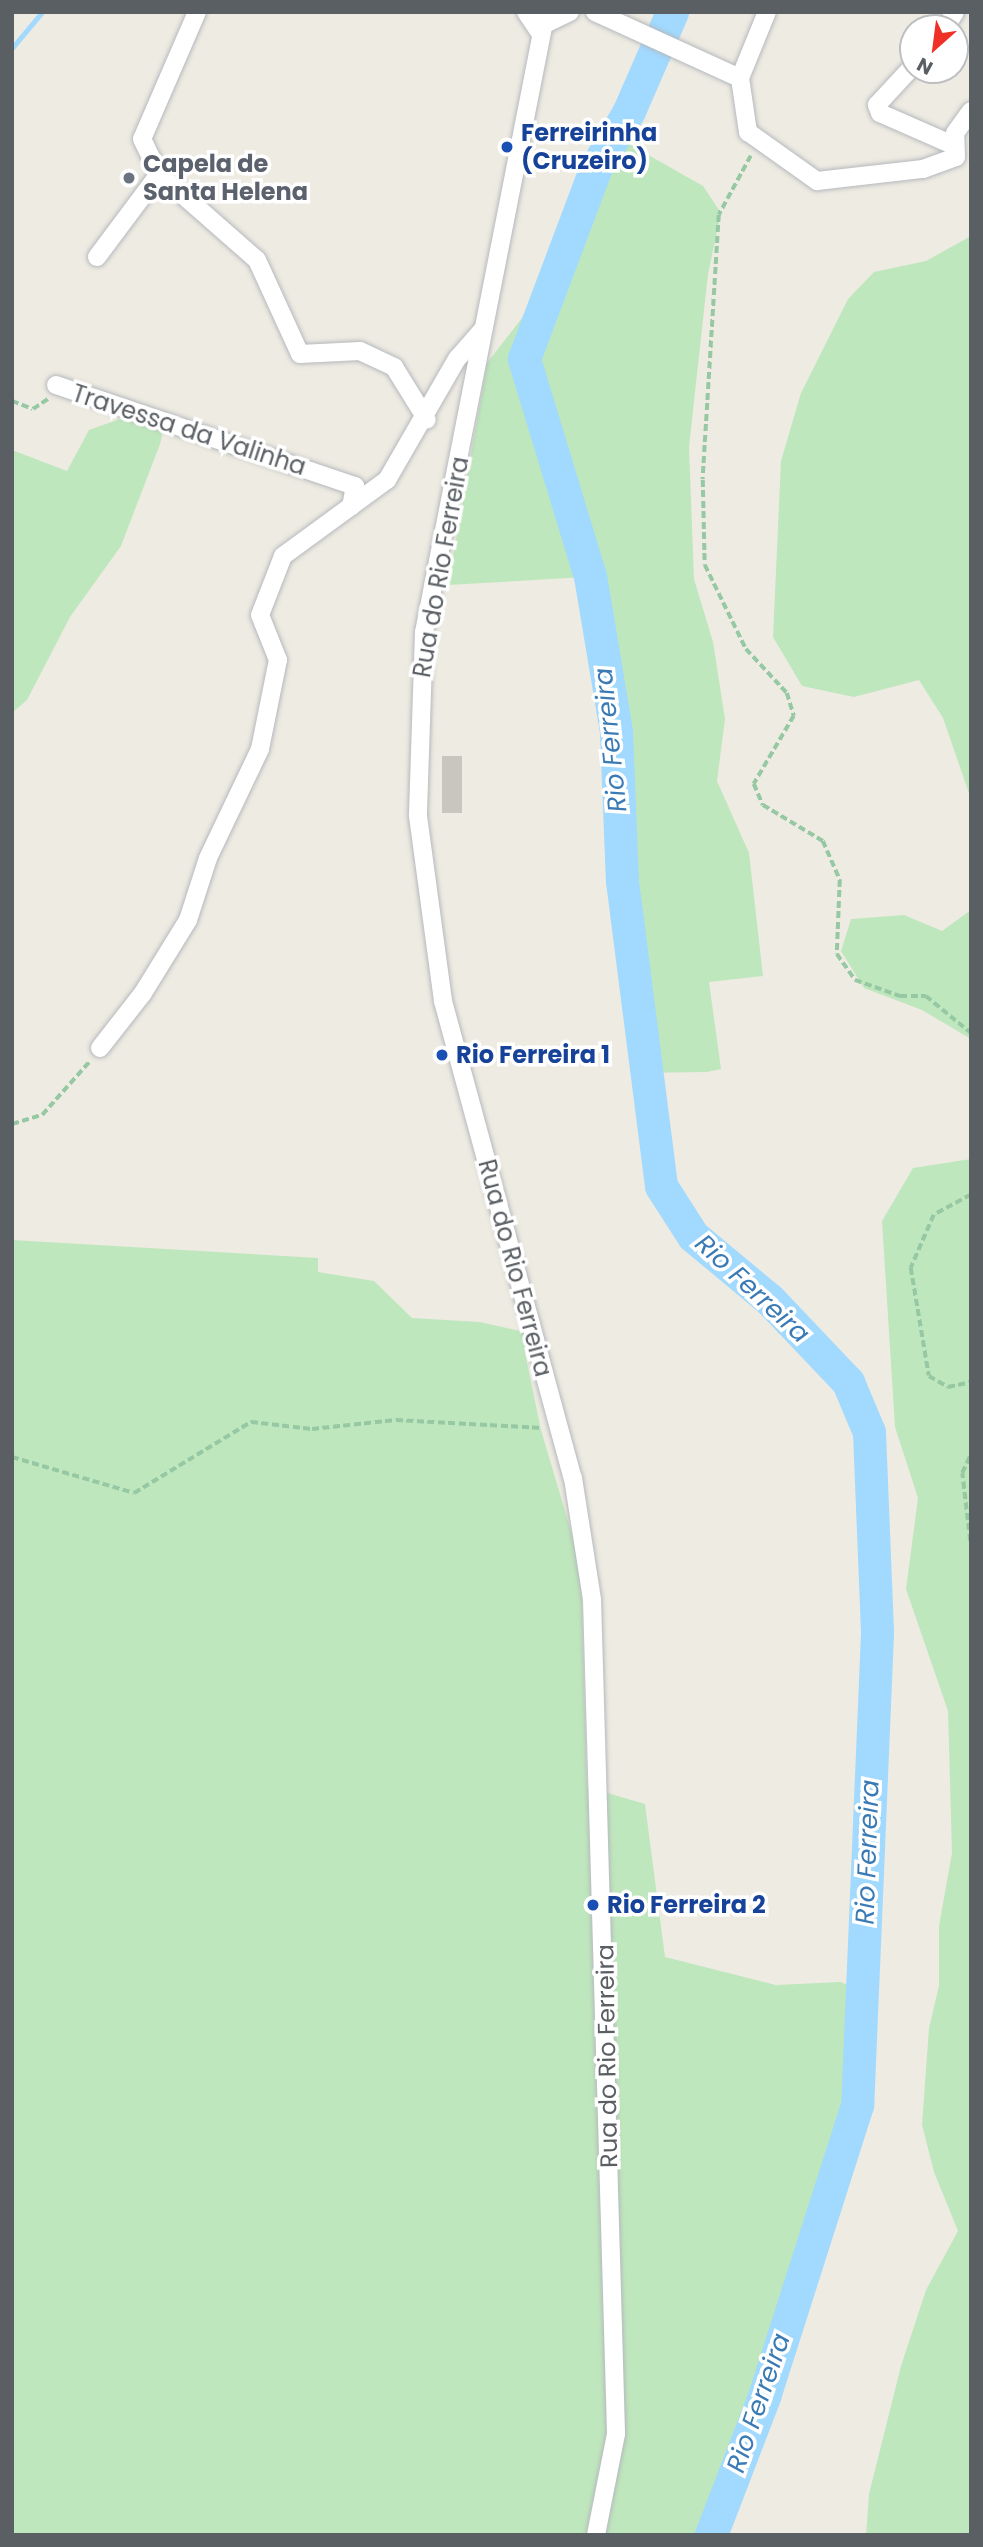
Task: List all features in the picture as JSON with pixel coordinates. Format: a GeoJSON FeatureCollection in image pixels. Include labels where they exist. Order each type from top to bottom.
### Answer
{"type":"FeatureCollection","features":[{"type":"Feature","properties":{"kind":"street"},"geometry":{"type":"LineString","coordinates":[[197,12],[142,139],[159,174],[257,260],[300,354],[360,351],[394,367],[427,420]]}},
{"type":"Feature","properties":{"kind":"street"},"geometry":{"type":"LineString","coordinates":[[526,12],[543,24],[570,12]]}},
{"type":"Feature","properties":{"kind":"street"},"geometry":{"type":"LineString","coordinates":[[595,12],[702,64],[740,78]]}},
{"type":"Feature","properties":{"kind":"street"},"geometry":{"type":"LineString","coordinates":[[767,12],[740,78],[748,131],[759,142],[817,181],[923,169],[956,157],[955,133],[971,111]]}},
{"type":"Feature","properties":{"kind":"street","name":"Rua do Rio Ferreira"},"geometry":{"type":"LineString","coordinates":[[543,24],[424,632],[418,816],[443,1001],[573,1478],[592,1599],[604,1888],[616,2434],[596,2535]]}},
{"type":"Feature","properties":{"kind":"street"},"geometry":{"type":"LineString","coordinates":[[899,81],[877,105],[880,113],[955,146]]}},
{"type":"Feature","properties":{"kind":"street"},"geometry":{"type":"LineString","coordinates":[[97,257],[159,174]]}},
{"type":"Feature","properties":{"kind":"street"},"geometry":{"type":"LineString","coordinates":[[100,1048],[143,993],[188,920],[208,858],[260,749],[278,660],[260,615],[283,556],[387,480],[427,420],[457,359],[482,330]]}},
{"type":"Feature","properties":{"kind":"street","name":"Travessa da Valinha"},"geometry":{"type":"LineString","coordinates":[[57,386],[355,486],[351,507]]}},
{"type":"Feature","properties":{"kind":"path"},"geometry":{"type":"LineString","coordinates":[[759,142],[719,215],[703,480],[705,565],[746,649],[787,693],[794,716],[754,784],[763,805],[823,841],[840,880],[837,954],[855,980],[900,996],[926,996],[971,1033]]}},
{"type":"Feature","properties":{"kind":"path","name":"Travessa da Valinha"},"geometry":{"type":"LineString","coordinates":[[12,401],[40,408],[57,386]]}},
{"type":"Feature","properties":{"kind":"path"},"geometry":{"type":"LineString","coordinates":[[12,1124],[42,1115],[100,1048]]}},
{"type":"Feature","properties":{"kind":"path"},"geometry":{"type":"LineString","coordinates":[[971,1195],[934,1215],[911,1268],[929,1376],[948,1387],[971,1382]]}},
{"type":"Feature","properties":{"kind":"path"},"geometry":{"type":"LineString","coordinates":[[12,1457],[134,1493],[251,1422],[312,1429],[396,1420],[558,1429]]}},
{"type":"Feature","properties":{"kind":"path"},"geometry":{"type":"LineString","coordinates":[[970,1541],[962,1473],[971,1454]]}},
{"type":"Feature","properties":{"kind":"green space"},"geometry":{"type":"Polygon","coordinates":[[[622,140],[703,186],[721,213],[708,274],[689,447],[694,579],[713,642],[725,719],[717,781],[749,853],[763,976],[709,982],[721,1069],[707,1072],[638,1073],[639,1035],[611,749],[618,664],[603,576],[448,585],[487,363],[522,318],[622,140]]]}},
{"type":"Feature","properties":{"kind":"green space"},"geometry":{"type":"Polygon","coordinates":[[[971,236],[971,799],[943,718],[919,680],[854,697],[802,686],[773,637],[781,461],[801,393],[848,299],[874,272],[926,261],[971,236]]]}},
{"type":"Feature","properties":{"kind":"green space"},"geometry":{"type":"Polygon","coordinates":[[[120,419],[164,428],[160,444],[121,546],[70,617],[27,700],[12,713],[12,450],[67,471],[89,430],[120,419]]]}},
{"type":"Feature","properties":{"kind":"green space"},"geometry":{"type":"Polygon","coordinates":[[[971,910],[971,1039],[922,1010],[864,988],[841,951],[851,919],[904,915],[942,931],[971,910]]]}},
{"type":"Feature","properties":{"kind":"green space"},"geometry":{"type":"Polygon","coordinates":[[[971,1159],[971,2535],[866,2535],[869,2494],[901,2366],[926,2290],[958,2231],[934,2172],[922,2125],[929,2028],[939,1986],[939,1926],[952,1853],[948,1711],[906,1589],[918,1498],[895,1427],[882,1221],[913,1168],[971,1159]]]}},
{"type":"Feature","properties":{"kind":"green space"},"geometry":{"type":"Polygon","coordinates":[[[12,1240],[318,1258],[318,1272],[374,1281],[412,1318],[480,1322],[529,1333],[525,1353],[541,1430],[581,1565],[587,1787],[645,1804],[665,1957],[776,1985],[840,1982],[876,1995],[872,2040],[841,2169],[818,2215],[823,2250],[795,2334],[751,2418],[727,2513],[706,2535],[12,2535],[12,1240]]]}},
{"type":"Feature","properties":{"kind":"building"},"geometry":{"type":"Polygon","coordinates":[[[442,756],[462,756],[462,813],[442,813],[442,756]]]}},
{"type":"Feature","properties":{"kind":"waterway"},"geometry":{"type":"LineString","coordinates":[[12,48],[42,12]]}},
{"type":"Feature","properties":{"kind":"waterway","name":"Rio Ferreira"},"geometry":{"type":"LineString","coordinates":[[672,12],[629,111],[596,167],[524,359],[590,576],[616,732],[622,881],[661,1186],[693,1236],[769,1299],[848,1382],[869,1432],[877,1633],[857,2105],[765,2394],[711,2535]]}},
{"type":"Feature","properties":{"kind":"place","name":"Ferreirinha (Cruzeiro)"},"geometry":{"type":"Point","coordinates":[507,147]}},
{"type":"Feature","properties":{"kind":"place","name":"Capela de Santa Helena"},"geometry":{"type":"Point","coordinates":[129,178]}},
{"type":"Feature","properties":{"kind":"place","name":"Rio Ferreira 1"},"geometry":{"type":"Point","coordinates":[442,1055]}},
{"type":"Feature","properties":{"kind":"place","name":"Rio Ferreira 2"},"geometry":{"type":"Point","coordinates":[593,1905]}}]}
